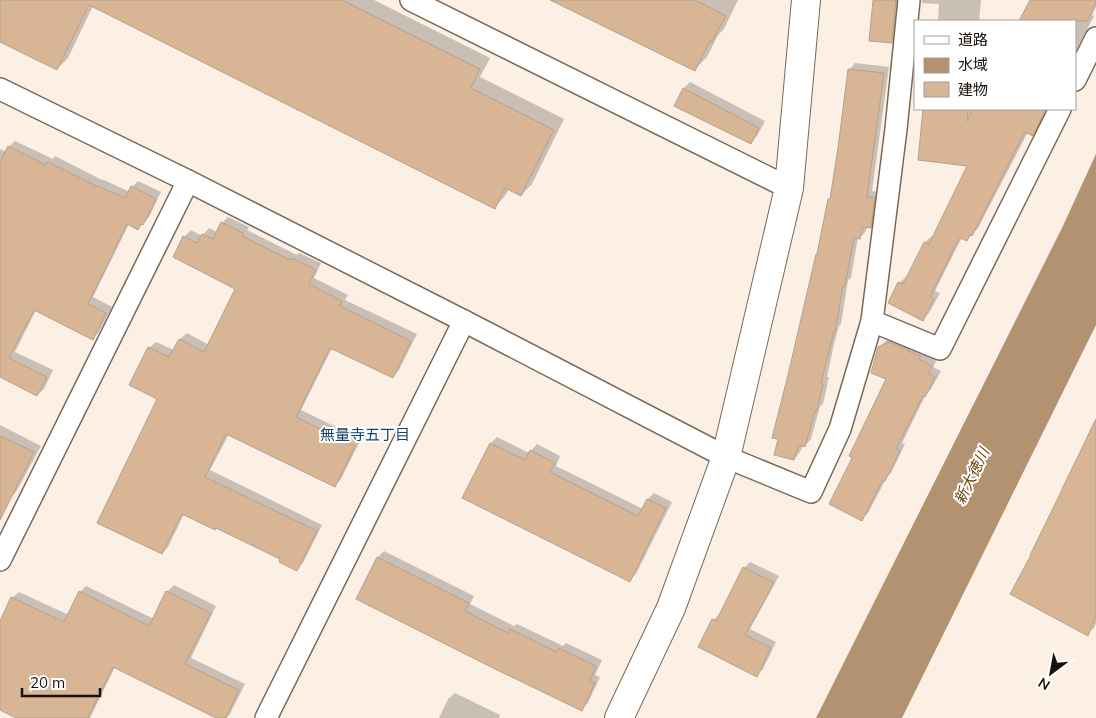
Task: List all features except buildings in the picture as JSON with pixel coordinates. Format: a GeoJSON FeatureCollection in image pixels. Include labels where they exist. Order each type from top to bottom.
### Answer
{"type":"FeatureCollection","features":[{"type":"Feature","properties":{"kind":"street"},"geometry":{"type":"LineString","coordinates":[[411,0],[789,188]]}},
{"type":"Feature","properties":{"kind":"street"},"geometry":{"type":"LineString","coordinates":[[619,718],[671,608],[726,457],[789,188],[806,0]]}},
{"type":"Feature","properties":{"kind":"street"},"geometry":{"type":"LineString","coordinates":[[0,89],[188,181],[726,457],[810,492],[840,429],[872,321],[896,129],[909,0]]}},
{"type":"Feature","properties":{"kind":"street"},"geometry":{"type":"LineString","coordinates":[[1076,78],[1096,38]]}},
{"type":"Feature","properties":{"kind":"street"},"geometry":{"type":"LineString","coordinates":[[872,321],[940,349],[1060,110]]}},
{"type":"Feature","properties":{"kind":"street"},"geometry":{"type":"LineString","coordinates":[[0,560],[188,181]]}},
{"type":"Feature","properties":{"kind":"street"},"geometry":{"type":"LineString","coordinates":[[266,718],[464,321]]}},
{"type":"Feature","properties":{"kind":"water","name":"新大徳川"},"geometry":{"type":"Polygon","coordinates":[[[1096,154],[1096,325],[902,718],[816,718],[1062,228],[1096,154]]]}},
{"type":"Feature","properties":{"kind":"district","name":"無量寺五丁目"},"geometry":{"type":"Point","coordinates":[365,435]}}]}
